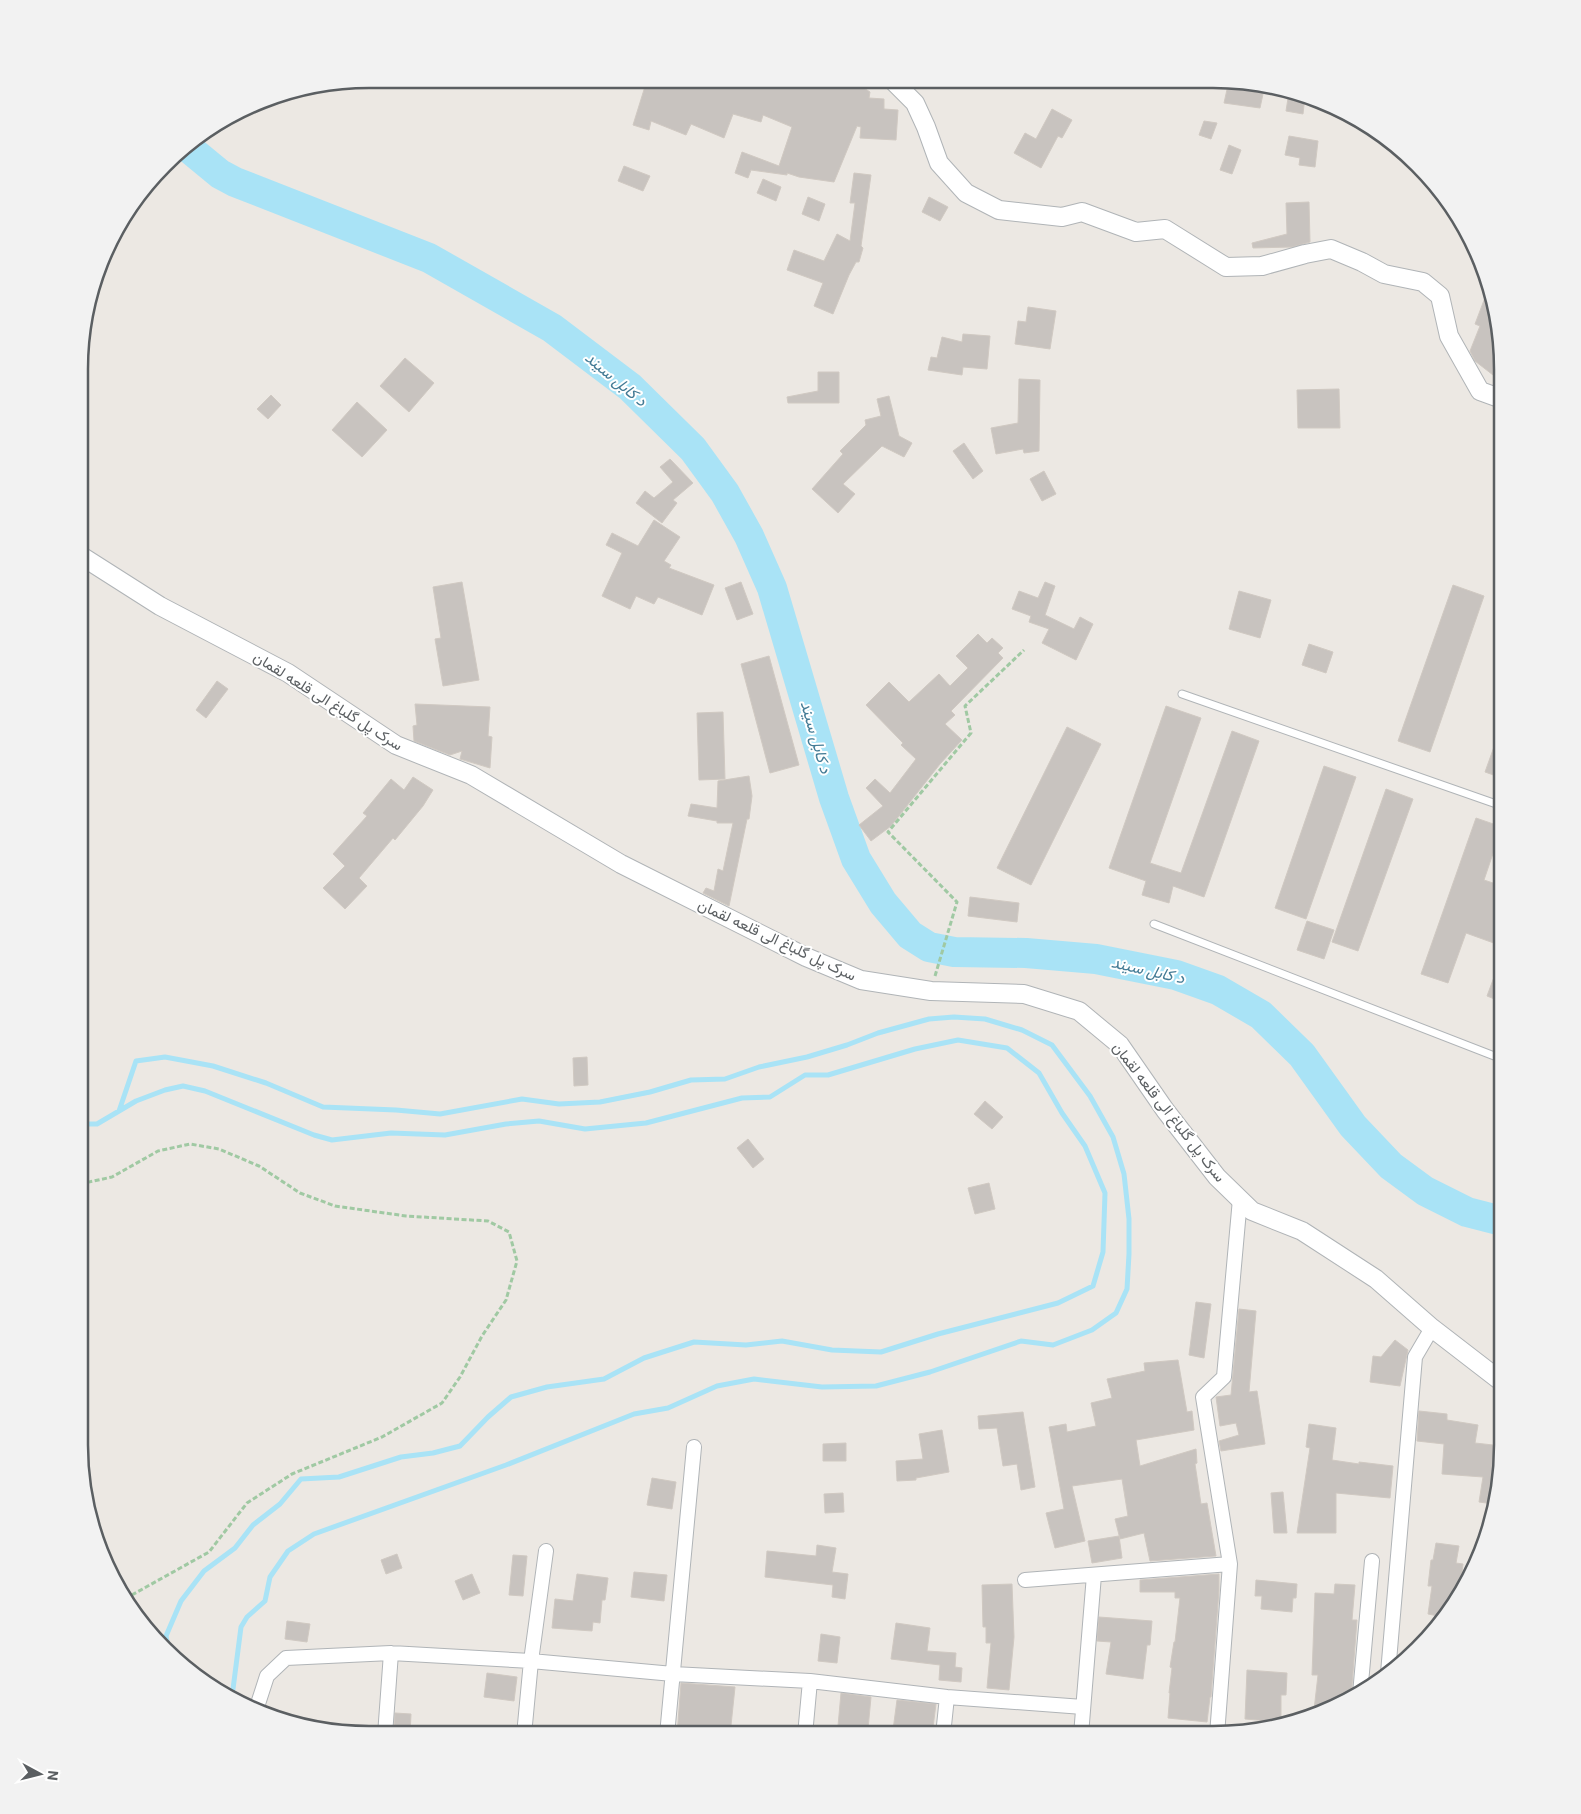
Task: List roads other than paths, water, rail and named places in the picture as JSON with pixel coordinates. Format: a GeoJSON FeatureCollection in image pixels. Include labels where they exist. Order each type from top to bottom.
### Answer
{"type":"FeatureCollection","features":[{"type":"Feature","properties":{"kind":"street"},"geometry":{"type":"LineString","coordinates":[[901,88],[915,103],[939,163],[966,193],[999,210],[1062,216],[1082,212],[1136,232],[1165,229],[1226,267],[1262,266],[1331,249],[1384,274],[1423,282],[1440,296],[1449,336],[1480,391],[1494,396]]}},
{"type":"Feature","properties":{"kind":"street","name":"سرک پل گلباغ الی قلعه لقمان"},"geometry":{"type":"LineString","coordinates":[[88,560],[160,606],[288,673],[396,745],[471,775],[620,864],[806,957],[861,980],[931,991],[1024,994],[1079,1011],[1120,1045],[1165,1110],[1216,1177],[1252,1210],[1302,1231],[1376,1279],[1432,1328],[1494,1376]]}},
{"type":"Feature","properties":{"kind":"street"},"geometry":{"type":"LineString","coordinates":[[1218,1726],[1230,1564],[1203,1397],[1224,1377],[1240,1199]]}},
{"type":"Feature","properties":{"kind":"street"},"geometry":{"type":"LineString","coordinates":[[1389,1664],[1415,1357],[1432,1328]]}},
{"type":"Feature","properties":{"kind":"street"},"geometry":{"type":"LineString","coordinates":[[668,1726],[694,1447]]}},
{"type":"Feature","properties":{"kind":"street"},"geometry":{"type":"LineString","coordinates":[[525,1726],[546,1551]]}},
{"type":"Feature","properties":{"kind":"street"},"geometry":{"type":"LineString","coordinates":[[1361,1684],[1372,1561]]}},
{"type":"Feature","properties":{"kind":"street"},"geometry":{"type":"LineString","coordinates":[[1025,1580],[1230,1564]]}},
{"type":"Feature","properties":{"kind":"street"},"geometry":{"type":"LineString","coordinates":[[1082,1726],[1094,1575]]}},
{"type":"Feature","properties":{"kind":"street"},"geometry":{"type":"LineString","coordinates":[[386,1726],[391,1653]]}},
{"type":"Feature","properties":{"kind":"street"},"geometry":{"type":"LineString","coordinates":[[258,1704],[267,1676],[286,1658],[391,1653],[532,1661],[673,1674],[810,1681],[947,1697],[1083,1707]]}},
{"type":"Feature","properties":{"kind":"street"},"geometry":{"type":"LineString","coordinates":[[806,1726],[810,1681]]}},
{"type":"Feature","properties":{"kind":"street"},"geometry":{"type":"LineString","coordinates":[[944,1726],[947,1697]]}},
{"type":"Feature","properties":{"kind":"lane"},"geometry":{"type":"LineString","coordinates":[[1182,694],[1494,803]]}},
{"type":"Feature","properties":{"kind":"lane"},"geometry":{"type":"LineString","coordinates":[[1154,924],[1494,1056]]}},
{"type":"Feature","properties":{"kind":"waterway","name":"د کابل سيند"},"geometry":{"type":"LineString","coordinates":[[192,151],[220,174],[235,182],[429,258],[552,328],[630,387],[693,449],[725,493],[749,536],[772,588],[834,798],[856,859],[883,903],[910,935],[929,947],[954,952],[1026,953],[1096,959],[1176,975],[1218,990],[1261,1015],[1302,1055],[1353,1126],[1391,1166],[1425,1191],[1467,1212],[1494,1219]]}},
{"type":"Feature","properties":{"kind":"waterway"},"geometry":{"type":"LineString","coordinates":[[119,1111],[136,1061],[165,1057],[213,1066],[266,1083],[323,1107],[440,1114],[522,1099],[559,1104],[600,1102],[650,1092],[691,1080],[725,1079],[759,1067],[807,1057],[878,1033],[929,1019],[954,1017],[985,1019],[1022,1030],[1052,1045],[1090,1096],[1113,1137],[1124,1174],[1129,1219],[1127,1289],[1116,1313],[1092,1330],[1053,1345],[1021,1341],[930,1372],[876,1386],[822,1387],[754,1379],[717,1386],[668,1408],[634,1414],[506,1465],[314,1534],[288,1551],[270,1577],[265,1601],[247,1617],[241,1627],[232,1691]]}},
{"type":"Feature","properties":{"kind":"waterway"},"geometry":{"type":"LineString","coordinates":[[88,1124],[97,1124],[136,1101],[165,1090],[183,1086],[205,1091],[314,1135],[332,1140],[391,1133],[445,1135],[506,1124],[539,1121],[585,1129],[646,1123],[742,1098],[770,1097],[805,1075],[828,1075],[915,1049],[958,1040],[1007,1048],[1039,1073],[1062,1113],[1085,1146],[1105,1193],[1103,1252],[1093,1286],[1058,1303],[938,1334],[881,1352],[832,1350],[782,1341],[746,1345],[694,1342],[644,1358],[604,1379],[547,1387],[511,1397],[488,1417],[460,1446],[433,1453],[401,1457],[339,1477],[301,1479],[280,1504],[253,1525],[235,1548],[204,1571],[181,1601],[166,1636],[167,1641]]}}]}
